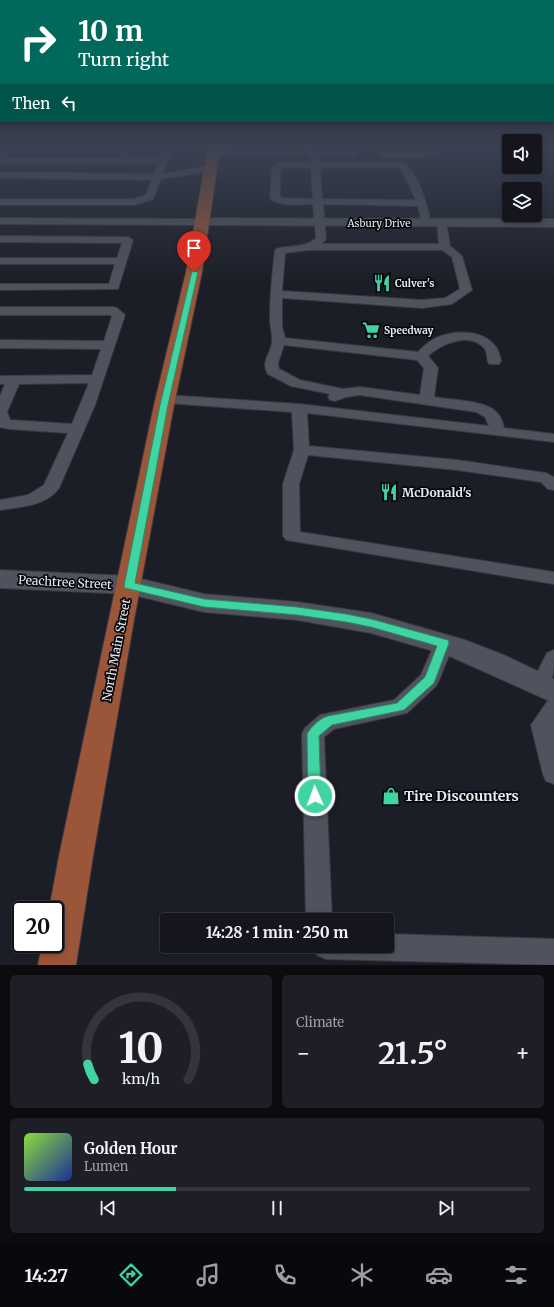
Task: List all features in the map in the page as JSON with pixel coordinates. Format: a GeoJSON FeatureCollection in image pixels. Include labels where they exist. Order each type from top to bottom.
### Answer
{"type":"FeatureCollection","features":[{"type":"Feature","properties":{"kind":"main road","name":"North Main Street"},"geometry":{"type":"LineString","coordinates":[[58,965],[76,856],[121,620],[166,398],[194,272],[208,192]]}},
{"type":"Feature","properties":{"kind":"street","name":"Asbury Drive"},"geometry":{"type":"LineString","coordinates":[[203,222],[554,223]]}},
{"type":"Feature","properties":{"kind":"street","name":"Peachtree Street"},"geometry":{"type":"LineString","coordinates":[[0,579],[129,586],[204,603],[297,611],[371,623],[444,643],[496,664],[547,689]]}},
{"type":"Feature","properties":{"kind":"lane"},"geometry":{"type":"LineString","coordinates":[[0,202],[134,202],[150,197],[152,192]]}},
{"type":"Feature","properties":{"kind":"lane"},"geometry":{"type":"LineString","coordinates":[[275,192],[275,198],[283,201],[422,202]]}},
{"type":"Feature","properties":{"kind":"lane"},"geometry":{"type":"LineString","coordinates":[[307,247],[319,243],[321,239],[321,222],[317,192]]}},
{"type":"Feature","properties":{"kind":"lane"},"geometry":{"type":"LineString","coordinates":[[417,192],[422,202],[426,223]]}},
{"type":"Feature","properties":{"kind":"lane"},"geometry":{"type":"LineString","coordinates":[[125,222],[134,202]]}},
{"type":"Feature","properties":{"kind":"lane"},"geometry":{"type":"LineString","coordinates":[[0,221],[203,222]]}},
{"type":"Feature","properties":{"kind":"lane"},"geometry":{"type":"LineString","coordinates":[[0,287],[114,286],[128,240],[132,233],[156,222]]}},
{"type":"Feature","properties":{"kind":"lane"},"geometry":{"type":"LineString","coordinates":[[442,223],[445,247]]}},
{"type":"Feature","properties":{"kind":"lane"},"geometry":{"type":"LineString","coordinates":[[0,240],[128,240]]}},
{"type":"Feature","properties":{"kind":"lane"},"geometry":{"type":"LineString","coordinates":[[277,294],[422,304],[448,301],[466,290],[457,256],[445,247],[292,247],[280,251],[276,288],[276,326],[279,341],[271,363],[273,371],[296,383],[343,393]]}},
{"type":"Feature","properties":{"kind":"lane"},"geometry":{"type":"LineString","coordinates":[[0,261],[122,261]]}},
{"type":"Feature","properties":{"kind":"lane"},"geometry":{"type":"LineString","coordinates":[[0,311],[113,311],[119,315],[78,429],[51,488],[33,499],[0,505]]}},
{"type":"Feature","properties":{"kind":"lane"},"geometry":{"type":"LineString","coordinates":[[421,356],[435,343],[458,336],[475,337],[488,344],[495,356],[494,361]]}},
{"type":"Feature","properties":{"kind":"lane"},"geometry":{"type":"LineString","coordinates":[[279,341],[421,356],[432,368],[426,401]]}},
{"type":"Feature","properties":{"kind":"lane"},"geometry":{"type":"LineString","coordinates":[[0,344],[109,345]]}},
{"type":"Feature","properties":{"kind":"lane"},"geometry":{"type":"LineString","coordinates":[[78,429],[9,425],[3,422],[0,412],[7,380],[97,379]]}},
{"type":"Feature","properties":{"kind":"lane"},"geometry":{"type":"LineString","coordinates":[[329,412],[335,396],[360,390],[479,408],[489,412],[496,421],[498,432]]}},
{"type":"Feature","properties":{"kind":"lane"},"geometry":{"type":"LineString","coordinates":[[166,398],[300,408],[554,438]]}},
{"type":"Feature","properties":{"kind":"lane"},"geometry":{"type":"LineString","coordinates":[[300,408],[302,450],[291,484],[292,536],[554,578]]}},
{"type":"Feature","properties":{"kind":"lane"},"geometry":{"type":"LineString","coordinates":[[302,450],[457,465],[546,478],[554,485]]}},
{"type":"Feature","properties":{"kind":"lane"},"geometry":{"type":"LineString","coordinates":[[319,913],[313,734],[328,721],[400,707],[429,680],[444,643]]}},
{"type":"Feature","properties":{"kind":"lane"},"geometry":{"type":"LineString","coordinates":[[547,689],[554,658]]}},
{"type":"Feature","properties":{"kind":"lane"},"geometry":{"type":"LineString","coordinates":[[554,708],[542,725],[554,774]]}},
{"type":"Feature","properties":{"kind":"lane"},"geometry":{"type":"LineString","coordinates":[[394,948],[554,952]]}},
{"type":"Feature","properties":{"kind":"place","name":"Culver's"},"geometry":{"type":"Point","coordinates":[382,283]}},
{"type":"Feature","properties":{"kind":"place","name":"Speedway"},"geometry":{"type":"Point","coordinates":[371,330]}},
{"type":"Feature","properties":{"kind":"place","name":"McDonald's"},"geometry":{"type":"Point","coordinates":[389,492]}},
{"type":"Feature","properties":{"kind":"place","name":"Tire Discounters"},"geometry":{"type":"Point","coordinates":[391,796]}},
{"type":"Feature","properties":{"kind":"route"},"geometry":{"type":"LineString","coordinates":[[194,272],[164,405],[129,586],[204,603],[297,611],[346,618],[371,623],[444,643],[429,680],[400,707],[328,721],[313,734],[315,796]]}}]}
